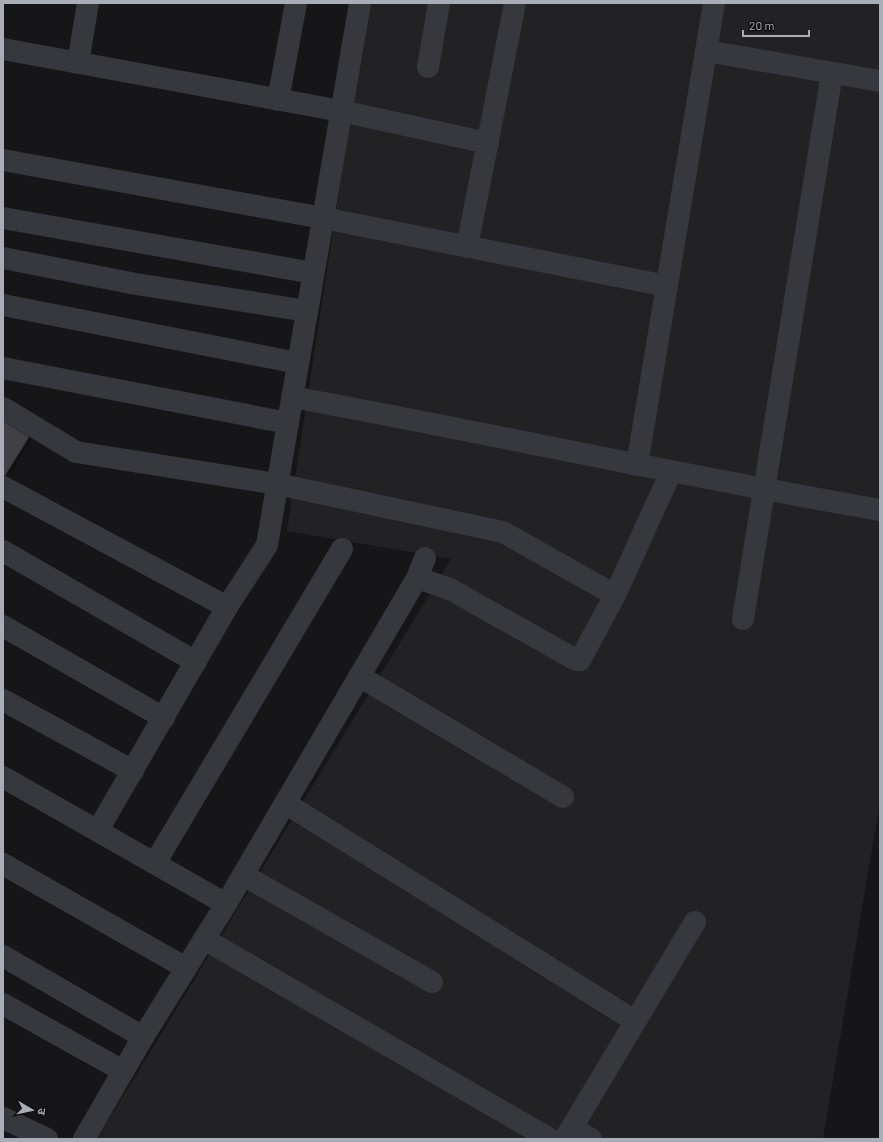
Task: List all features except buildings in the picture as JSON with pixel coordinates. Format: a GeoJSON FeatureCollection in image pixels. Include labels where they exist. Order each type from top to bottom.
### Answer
{"type":"FeatureCollection","features":[{"type":"Feature","properties":{"kind":"street"},"geometry":{"type":"LineString","coordinates":[[78,63],[88,3]]}},
{"type":"Feature","properties":{"kind":"street"},"geometry":{"type":"LineString","coordinates":[[278,100],[296,3]]}},
{"type":"Feature","properties":{"kind":"street"},"geometry":{"type":"LineString","coordinates":[[98,830],[227,607],[267,545],[360,3]]}},
{"type":"Feature","properties":{"kind":"street"},"geometry":{"type":"LineString","coordinates":[[428,67],[439,3]]}},
{"type":"Feature","properties":{"kind":"street"},"geometry":{"type":"LineString","coordinates":[[467,247],[515,3]]}},
{"type":"Feature","properties":{"kind":"street"},"geometry":{"type":"LineString","coordinates":[[638,465],[714,3]]}},
{"type":"Feature","properties":{"kind":"street"},"geometry":{"type":"LineString","coordinates":[[3,49],[341,111],[488,143]]}},
{"type":"Feature","properties":{"kind":"street"},"geometry":{"type":"LineString","coordinates":[[706,51],[880,81]]}},
{"type":"Feature","properties":{"kind":"street"},"geometry":{"type":"LineString","coordinates":[[743,619],[762,490],[832,73]]}},
{"type":"Feature","properties":{"kind":"street"},"geometry":{"type":"LineString","coordinates":[[3,160],[323,218],[667,286]]}},
{"type":"Feature","properties":{"kind":"street"},"geometry":{"type":"LineString","coordinates":[[3,218],[314,272]]}},
{"type":"Feature","properties":{"kind":"street"},"geometry":{"type":"LineString","coordinates":[[3,258],[136,284],[307,311]]}},
{"type":"Feature","properties":{"kind":"street"},"geometry":{"type":"LineString","coordinates":[[3,305],[298,363]]}},
{"type":"Feature","properties":{"kind":"street"},"geometry":{"type":"LineString","coordinates":[[3,368],[288,423]]}},
{"type":"Feature","properties":{"kind":"street"},"geometry":{"type":"LineString","coordinates":[[292,397],[459,428],[762,490],[880,510]]}},
{"type":"Feature","properties":{"kind":"street"},"geometry":{"type":"LineString","coordinates":[[3,408],[76,452],[277,484],[502,532],[615,595]]}},
{"type":"Feature","properties":{"kind":"street"},"geometry":{"type":"LineString","coordinates":[[417,578],[450,589],[576,660],[581,658],[615,595],[671,472]]}},
{"type":"Feature","properties":{"kind":"street"},"geometry":{"type":"LineString","coordinates":[[3,487],[227,607]]}},
{"type":"Feature","properties":{"kind":"street"},"geometry":{"type":"LineString","coordinates":[[155,863],[342,549]]}},
{"type":"Feature","properties":{"kind":"street"},"geometry":{"type":"LineString","coordinates":[[3,551],[196,662]]}},
{"type":"Feature","properties":{"kind":"street"},"geometry":{"type":"LineString","coordinates":[[84,1139],[143,1037],[226,904],[417,578],[426,558]]}},
{"type":"Feature","properties":{"kind":"street"},"geometry":{"type":"LineString","coordinates":[[3,626],[164,718]]}},
{"type":"Feature","properties":{"kind":"street"},"geometry":{"type":"LineString","coordinates":[[359,676],[563,797]]}},
{"type":"Feature","properties":{"kind":"street"},"geometry":{"type":"LineString","coordinates":[[3,700],[133,771]]}},
{"type":"Feature","properties":{"kind":"street"},"geometry":{"type":"LineString","coordinates":[[3,776],[226,904]]}},
{"type":"Feature","properties":{"kind":"street"},"geometry":{"type":"LineString","coordinates":[[284,803],[635,1021]]}},
{"type":"Feature","properties":{"kind":"street"},"geometry":{"type":"LineString","coordinates":[[3,864],[186,968]]}},
{"type":"Feature","properties":{"kind":"street"},"geometry":{"type":"LineString","coordinates":[[243,874],[432,982]]}},
{"type":"Feature","properties":{"kind":"street"},"geometry":{"type":"LineString","coordinates":[[591,1139],[568,1133],[696,922]]}},
{"type":"Feature","properties":{"kind":"street"},"geometry":{"type":"LineString","coordinates":[[204,939],[550,1139]]}},
{"type":"Feature","properties":{"kind":"street"},"geometry":{"type":"LineString","coordinates":[[3,956],[143,1037]]}},
{"type":"Feature","properties":{"kind":"street"},"geometry":{"type":"LineString","coordinates":[[3,1004],[123,1071]]}},
{"type":"Feature","properties":{"kind":"street"},"geometry":{"type":"LineString","coordinates":[[3,1118],[47,1139]]}},
{"type":"Feature","properties":{"kind":"shaded area"},"geometry":{"type":"Polygon","coordinates":[[[368,3],[880,3],[880,802],[823,1139],[97,1139],[451,559],[287,531],[368,3]]]}}]}
